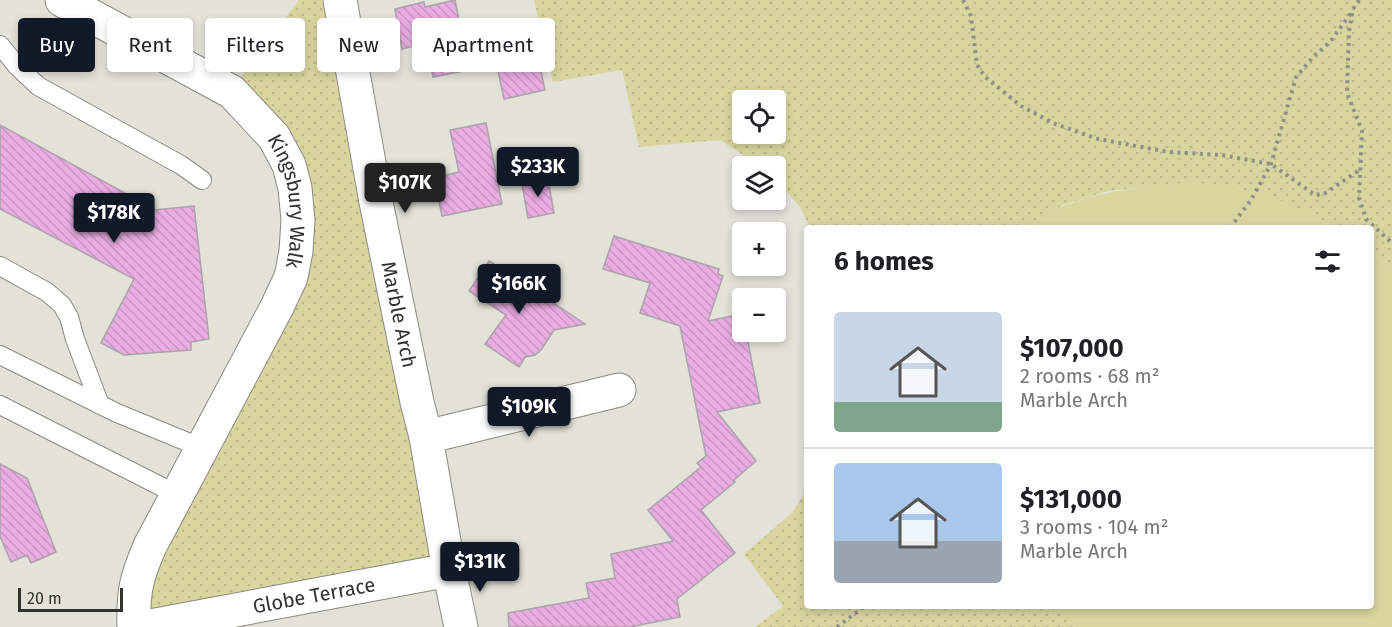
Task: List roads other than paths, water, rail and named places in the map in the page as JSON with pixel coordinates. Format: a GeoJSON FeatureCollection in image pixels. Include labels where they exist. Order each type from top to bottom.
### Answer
{"type":"FeatureCollection","features":[{"type":"Feature","properties":{"kind":"street","name":"Kingsbury Walk"},"geometry":{"type":"LineString","coordinates":[[62,0],[232,92],[274,137],[289,165],[295,188],[298,219],[296,251],[291,277],[150,546],[136,579],[134,627]]}},
{"type":"Feature","properties":{"kind":"street","name":"Marble Arch"},"geometry":{"type":"LineString","coordinates":[[340,0],[376,202],[426,437],[449,570],[462,627]]}},
{"type":"Feature","properties":{"kind":"street"},"geometry":{"type":"LineString","coordinates":[[426,437],[619,390]]}},
{"type":"Feature","properties":{"kind":"street","name":"Globe Terrace"},"geometry":{"type":"LineString","coordinates":[[145,627],[449,570]]}},
{"type":"Feature","properties":{"kind":"lane"},"geometry":{"type":"LineString","coordinates":[[0,45],[17,66],[38,86],[181,165],[202,180]]}},
{"type":"Feature","properties":{"kind":"lane"},"geometry":{"type":"LineString","coordinates":[[0,266],[47,292],[62,305],[69,317],[100,405]]}},
{"type":"Feature","properties":{"kind":"lane"},"geometry":{"type":"LineString","coordinates":[[0,355],[100,405],[202,448]]}},
{"type":"Feature","properties":{"kind":"lane"},"geometry":{"type":"LineString","coordinates":[[0,405],[178,495]]}}]}
